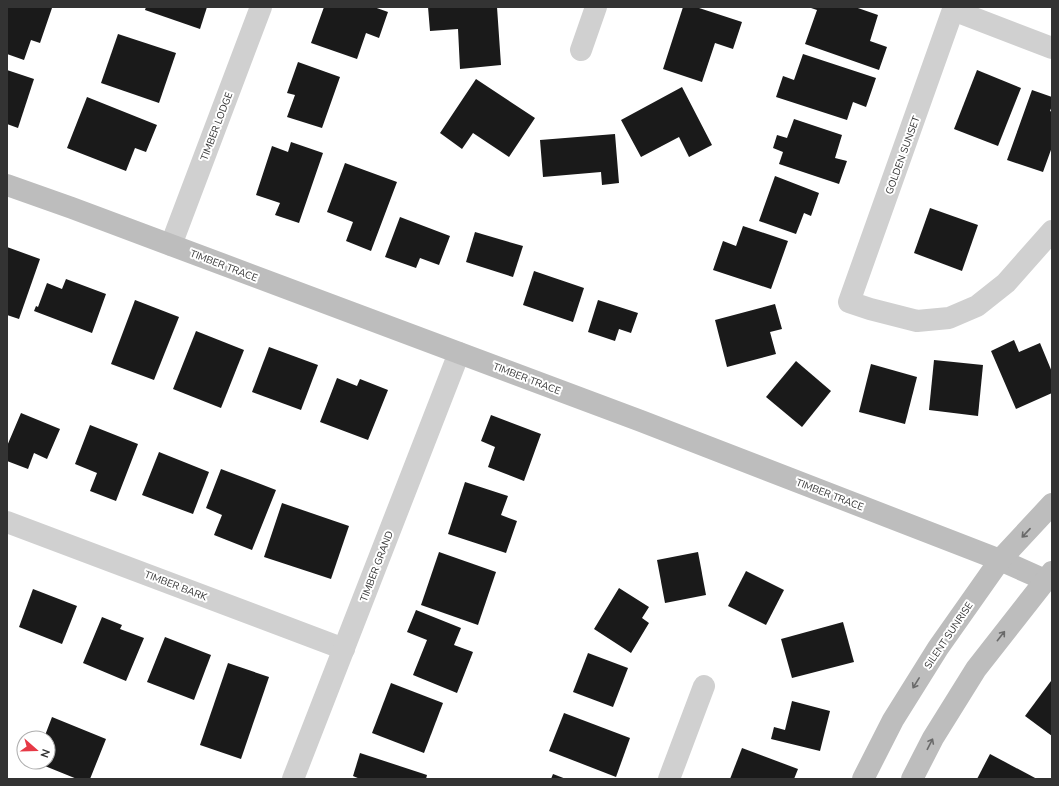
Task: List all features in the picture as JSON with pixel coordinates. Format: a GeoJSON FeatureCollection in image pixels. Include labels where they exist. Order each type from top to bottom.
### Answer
{"type":"FeatureCollection","features":[{"type":"Feature","properties":{"kind":"street","name":"TIMBER LODGE"},"geometry":{"type":"LineString","coordinates":[[171,245],[261,7]]}},
{"type":"Feature","properties":{"kind":"street"},"geometry":{"type":"LineString","coordinates":[[581,50],[596,7]]}},
{"type":"Feature","properties":{"kind":"street"},"geometry":{"type":"LineString","coordinates":[[954,9],[1052,48]]}},
{"type":"Feature","properties":{"kind":"street","name":"GOLDEN SUNSET"},"geometry":{"type":"LineString","coordinates":[[954,9],[849,302],[917,320],[949,318],[977,306],[1006,283],[1052,231]]}},
{"type":"Feature","properties":{"kind":"street","name":"TIMBER TRACE"},"geometry":{"type":"LineString","coordinates":[[7,185],[641,421],[1000,560],[1048,576]]}},
{"type":"Feature","properties":{"kind":"street","name":"TIMBER GRAND"},"geometry":{"type":"LineString","coordinates":[[293,779],[459,353]]}},
{"type":"Feature","properties":{"kind":"street","name":"SILENT SUNRISE"},"geometry":{"type":"LineString","coordinates":[[863,779],[893,720],[938,648],[1000,560],[1052,504]]}},
{"type":"Feature","properties":{"kind":"street","name":"TIMBER BARK"},"geometry":{"type":"LineString","coordinates":[[7,522],[344,649]]}},
{"type":"Feature","properties":{"kind":"street"},"geometry":{"type":"LineString","coordinates":[[912,779],[932,738],[976,669],[1048,576]]}},
{"type":"Feature","properties":{"kind":"street"},"geometry":{"type":"LineString","coordinates":[[669,779],[704,686]]}},
{"type":"Feature","properties":{"kind":"building"},"geometry":{"type":"Polygon","coordinates":[[[7,7],[52,8],[40,43],[31,40],[24,60],[7,54],[7,7]]]}},
{"type":"Feature","properties":{"kind":"building"},"geometry":{"type":"Polygon","coordinates":[[[146,7],[207,7],[200,29],[145,10],[146,7]]]}},
{"type":"Feature","properties":{"kind":"building"},"geometry":{"type":"Polygon","coordinates":[[[324,7],[374,7],[388,12],[379,38],[366,33],[357,59],[311,43],[324,7]]]}},
{"type":"Feature","properties":{"kind":"building"},"geometry":{"type":"Polygon","coordinates":[[[428,7],[497,7],[501,65],[460,69],[458,29],[430,31],[428,7]]]}},
{"type":"Feature","properties":{"kind":"building"},"geometry":{"type":"Polygon","coordinates":[[[683,7],[696,7],[742,22],[733,49],[715,43],[702,82],[663,69],[683,7]]]}},
{"type":"Feature","properties":{"kind":"building"},"geometry":{"type":"Polygon","coordinates":[[[808,7],[855,7],[878,15],[870,41],[887,47],[879,70],[805,44],[817,10],[808,7]]]}},
{"type":"Feature","properties":{"kind":"building"},"geometry":{"type":"Polygon","coordinates":[[[118,34],[176,53],[159,103],[101,83],[118,34]]]}},
{"type":"Feature","properties":{"kind":"building"},"geometry":{"type":"Polygon","coordinates":[[[803,54],[876,78],[866,107],[853,102],[847,120],[776,97],[783,76],[794,80],[803,54]]]}},
{"type":"Feature","properties":{"kind":"building"},"geometry":{"type":"Polygon","coordinates":[[[298,62],[340,77],[322,128],[287,117],[295,95],[287,93],[298,62]]]}},
{"type":"Feature","properties":{"kind":"building"},"geometry":{"type":"Polygon","coordinates":[[[7,70],[34,79],[18,128],[7,124],[7,70]]]}},
{"type":"Feature","properties":{"kind":"building"},"geometry":{"type":"Polygon","coordinates":[[[977,70],[1021,88],[998,146],[954,129],[977,70]]]}},
{"type":"Feature","properties":{"kind":"building"},"geometry":{"type":"Polygon","coordinates":[[[476,79],[535,118],[509,157],[473,133],[462,149],[440,133],[476,79]]]}},
{"type":"Feature","properties":{"kind":"building"},"geometry":{"type":"Polygon","coordinates":[[[682,87],[712,145],[689,157],[679,137],[641,157],[621,120],[682,87]]]}},
{"type":"Feature","properties":{"kind":"building"},"geometry":{"type":"Polygon","coordinates":[[[1032,90],[1052,97],[1052,106],[1050,111],[1052,112],[1052,147],[1043,172],[1007,160],[1032,90]]]}},
{"type":"Feature","properties":{"kind":"building"},"geometry":{"type":"Polygon","coordinates":[[[87,97],[157,125],[146,152],[135,148],[126,171],[67,148],[87,97]]]}},
{"type":"Feature","properties":{"kind":"building"},"geometry":{"type":"Polygon","coordinates":[[[794,119],[842,135],[835,158],[847,161],[839,184],[779,164],[783,152],[773,148],[777,135],[787,138],[794,119]]]}},
{"type":"Feature","properties":{"kind":"building"},"geometry":{"type":"Polygon","coordinates":[[[615,134],[619,183],[602,185],[601,172],[543,177],[540,140],[615,134]]]}},
{"type":"Feature","properties":{"kind":"building"},"geometry":{"type":"Polygon","coordinates":[[[291,142],[323,153],[299,223],[275,215],[280,203],[256,195],[272,146],[288,152],[291,142]]]}},
{"type":"Feature","properties":{"kind":"building"},"geometry":{"type":"Polygon","coordinates":[[[345,163],[397,182],[371,251],[346,241],[353,222],[327,212],[345,163]]]}},
{"type":"Feature","properties":{"kind":"building"},"geometry":{"type":"Polygon","coordinates":[[[775,176],[819,193],[811,216],[804,213],[796,234],[759,221],[775,176]]]}},
{"type":"Feature","properties":{"kind":"building"},"geometry":{"type":"Polygon","coordinates":[[[930,208],[978,225],[962,271],[914,253],[930,208]]]}},
{"type":"Feature","properties":{"kind":"building"},"geometry":{"type":"Polygon","coordinates":[[[400,217],[450,236],[439,265],[420,258],[416,268],[385,257],[400,217]]]}},
{"type":"Feature","properties":{"kind":"building"},"geometry":{"type":"Polygon","coordinates":[[[743,226],[788,241],[771,289],[713,270],[723,241],[736,246],[743,226]]]}},
{"type":"Feature","properties":{"kind":"building"},"geometry":{"type":"Polygon","coordinates":[[[475,232],[523,246],[513,277],[466,262],[475,232]]]}},
{"type":"Feature","properties":{"kind":"building"},"geometry":{"type":"Polygon","coordinates":[[[7,247],[40,259],[19,319],[7,315],[7,247]]]}},
{"type":"Feature","properties":{"kind":"building"},"geometry":{"type":"Polygon","coordinates":[[[534,271],[584,288],[573,322],[523,305],[534,271]]]}},
{"type":"Feature","properties":{"kind":"building"},"geometry":{"type":"Polygon","coordinates":[[[66,279],[106,294],[92,333],[34,311],[36,306],[38,307],[47,283],[62,289],[66,279]]]}},
{"type":"Feature","properties":{"kind":"building"},"geometry":{"type":"Polygon","coordinates":[[[135,300],[179,317],[154,380],[111,364],[135,300]]]}},
{"type":"Feature","properties":{"kind":"building"},"geometry":{"type":"Polygon","coordinates":[[[598,300],[638,313],[631,333],[619,329],[615,341],[588,332],[598,300]]]}},
{"type":"Feature","properties":{"kind":"building"},"geometry":{"type":"Polygon","coordinates":[[[775,304],[782,329],[770,332],[776,354],[727,367],[715,320],[775,304]]]}},
{"type":"Feature","properties":{"kind":"building"},"geometry":{"type":"Polygon","coordinates":[[[196,331],[244,350],[221,408],[173,389],[196,331]]]}},
{"type":"Feature","properties":{"kind":"building"},"geometry":{"type":"Polygon","coordinates":[[[1014,340],[1019,352],[1040,343],[1052,372],[1052,393],[1016,409],[991,351],[1014,340]]]}},
{"type":"Feature","properties":{"kind":"building"},"geometry":{"type":"Polygon","coordinates":[[[269,347],[318,365],[301,410],[252,392],[269,347]]]}},
{"type":"Feature","properties":{"kind":"building"},"geometry":{"type":"Polygon","coordinates":[[[934,360],[983,365],[978,416],[929,410],[934,360]]]}},
{"type":"Feature","properties":{"kind":"building"},"geometry":{"type":"Polygon","coordinates":[[[796,361],[831,391],[802,427],[766,397],[796,361]]]}},
{"type":"Feature","properties":{"kind":"building"},"geometry":{"type":"Polygon","coordinates":[[[871,364],[917,377],[905,424],[859,412],[871,364]]]}},
{"type":"Feature","properties":{"kind":"building"},"geometry":{"type":"Polygon","coordinates":[[[337,378],[357,386],[360,379],[388,390],[368,440],[320,422],[337,378]]]}},
{"type":"Feature","properties":{"kind":"building"},"geometry":{"type":"Polygon","coordinates":[[[21,413],[60,429],[47,459],[34,453],[28,469],[7,461],[7,446],[21,413]]]}},
{"type":"Feature","properties":{"kind":"building"},"geometry":{"type":"Polygon","coordinates":[[[491,415],[541,434],[524,481],[488,467],[495,447],[481,441],[491,415]]]}},
{"type":"Feature","properties":{"kind":"building"},"geometry":{"type":"Polygon","coordinates":[[[90,425],[138,444],[116,501],[90,491],[97,473],[75,464],[90,425]]]}},
{"type":"Feature","properties":{"kind":"building"},"geometry":{"type":"Polygon","coordinates":[[[159,452],[209,472],[193,514],[142,495],[159,452]]]}},
{"type":"Feature","properties":{"kind":"building"},"geometry":{"type":"Polygon","coordinates":[[[221,469],[276,490],[252,550],[214,535],[222,515],[206,508],[221,469]]]}},
{"type":"Feature","properties":{"kind":"building"},"geometry":{"type":"Polygon","coordinates":[[[465,482],[508,496],[501,515],[517,521],[506,553],[448,534],[465,482]]]}},
{"type":"Feature","properties":{"kind":"building"},"geometry":{"type":"Polygon","coordinates":[[[282,503],[349,526],[331,579],[264,557],[282,503]]]}},
{"type":"Feature","properties":{"kind":"building"},"geometry":{"type":"Polygon","coordinates":[[[439,552],[496,572],[478,625],[421,605],[439,552]]]}},
{"type":"Feature","properties":{"kind":"building"},"geometry":{"type":"Polygon","coordinates":[[[698,552],[706,595],[665,603],[657,560],[698,552]]]}},
{"type":"Feature","properties":{"kind":"building"},"geometry":{"type":"Polygon","coordinates":[[[746,571],[784,590],[766,625],[728,606],[746,571]]]}},
{"type":"Feature","properties":{"kind":"building"},"geometry":{"type":"Polygon","coordinates":[[[619,588],[649,607],[642,618],[649,623],[631,653],[594,629],[619,588]]]}},
{"type":"Feature","properties":{"kind":"building"},"geometry":{"type":"Polygon","coordinates":[[[33,589],[77,606],[62,644],[19,627],[33,589]]]}},
{"type":"Feature","properties":{"kind":"building"},"geometry":{"type":"Polygon","coordinates":[[[416,610],[461,628],[454,645],[473,652],[457,693],[413,675],[427,640],[407,632],[416,610]]]}},
{"type":"Feature","properties":{"kind":"building"},"geometry":{"type":"Polygon","coordinates":[[[102,617],[122,625],[120,629],[144,638],[126,681],[83,663],[102,617]]]}},
{"type":"Feature","properties":{"kind":"building"},"geometry":{"type":"Polygon","coordinates":[[[843,622],[854,662],[792,678],[781,639],[843,622]]]}},
{"type":"Feature","properties":{"kind":"building"},"geometry":{"type":"Polygon","coordinates":[[[165,637],[211,655],[194,700],[147,682],[165,637]]]}},
{"type":"Feature","properties":{"kind":"building"},"geometry":{"type":"Polygon","coordinates":[[[588,653],[628,668],[613,707],[573,692],[588,653]]]}},
{"type":"Feature","properties":{"kind":"building"},"geometry":{"type":"Polygon","coordinates":[[[228,663],[269,677],[241,759],[200,745],[228,663]]]}},
{"type":"Feature","properties":{"kind":"building"},"geometry":{"type":"Polygon","coordinates":[[[1051,681],[1052,682],[1052,736],[1025,716],[1051,681]]]}},
{"type":"Feature","properties":{"kind":"building"},"geometry":{"type":"Polygon","coordinates":[[[391,683],[443,703],[424,753],[372,733],[391,683]]]}},
{"type":"Feature","properties":{"kind":"building"},"geometry":{"type":"Polygon","coordinates":[[[792,701],[830,711],[820,751],[771,739],[774,727],[785,730],[792,701]]]}},
{"type":"Feature","properties":{"kind":"building"},"geometry":{"type":"Polygon","coordinates":[[[564,713],[630,738],[616,777],[549,751],[564,713]]]}},
{"type":"Feature","properties":{"kind":"building"},"geometry":{"type":"Polygon","coordinates":[[[52,717],[106,739],[90,779],[77,779],[55,770],[56,770],[56,730],[47,730],[52,717]]]}},
{"type":"Feature","properties":{"kind":"building"},"geometry":{"type":"Polygon","coordinates":[[[742,748],[798,769],[794,779],[730,779],[742,748]]]}},
{"type":"Feature","properties":{"kind":"building"},"geometry":{"type":"Polygon","coordinates":[[[360,753],[427,775],[426,779],[360,779],[353,776],[360,753]]]}},
{"type":"Feature","properties":{"kind":"building"},"geometry":{"type":"Polygon","coordinates":[[[990,754],[1037,779],[977,779],[990,754]]]}},
{"type":"Feature","properties":{"kind":"building"},"geometry":{"type":"Polygon","coordinates":[[[553,774],[566,779],[551,779],[553,774]]]}}]}
